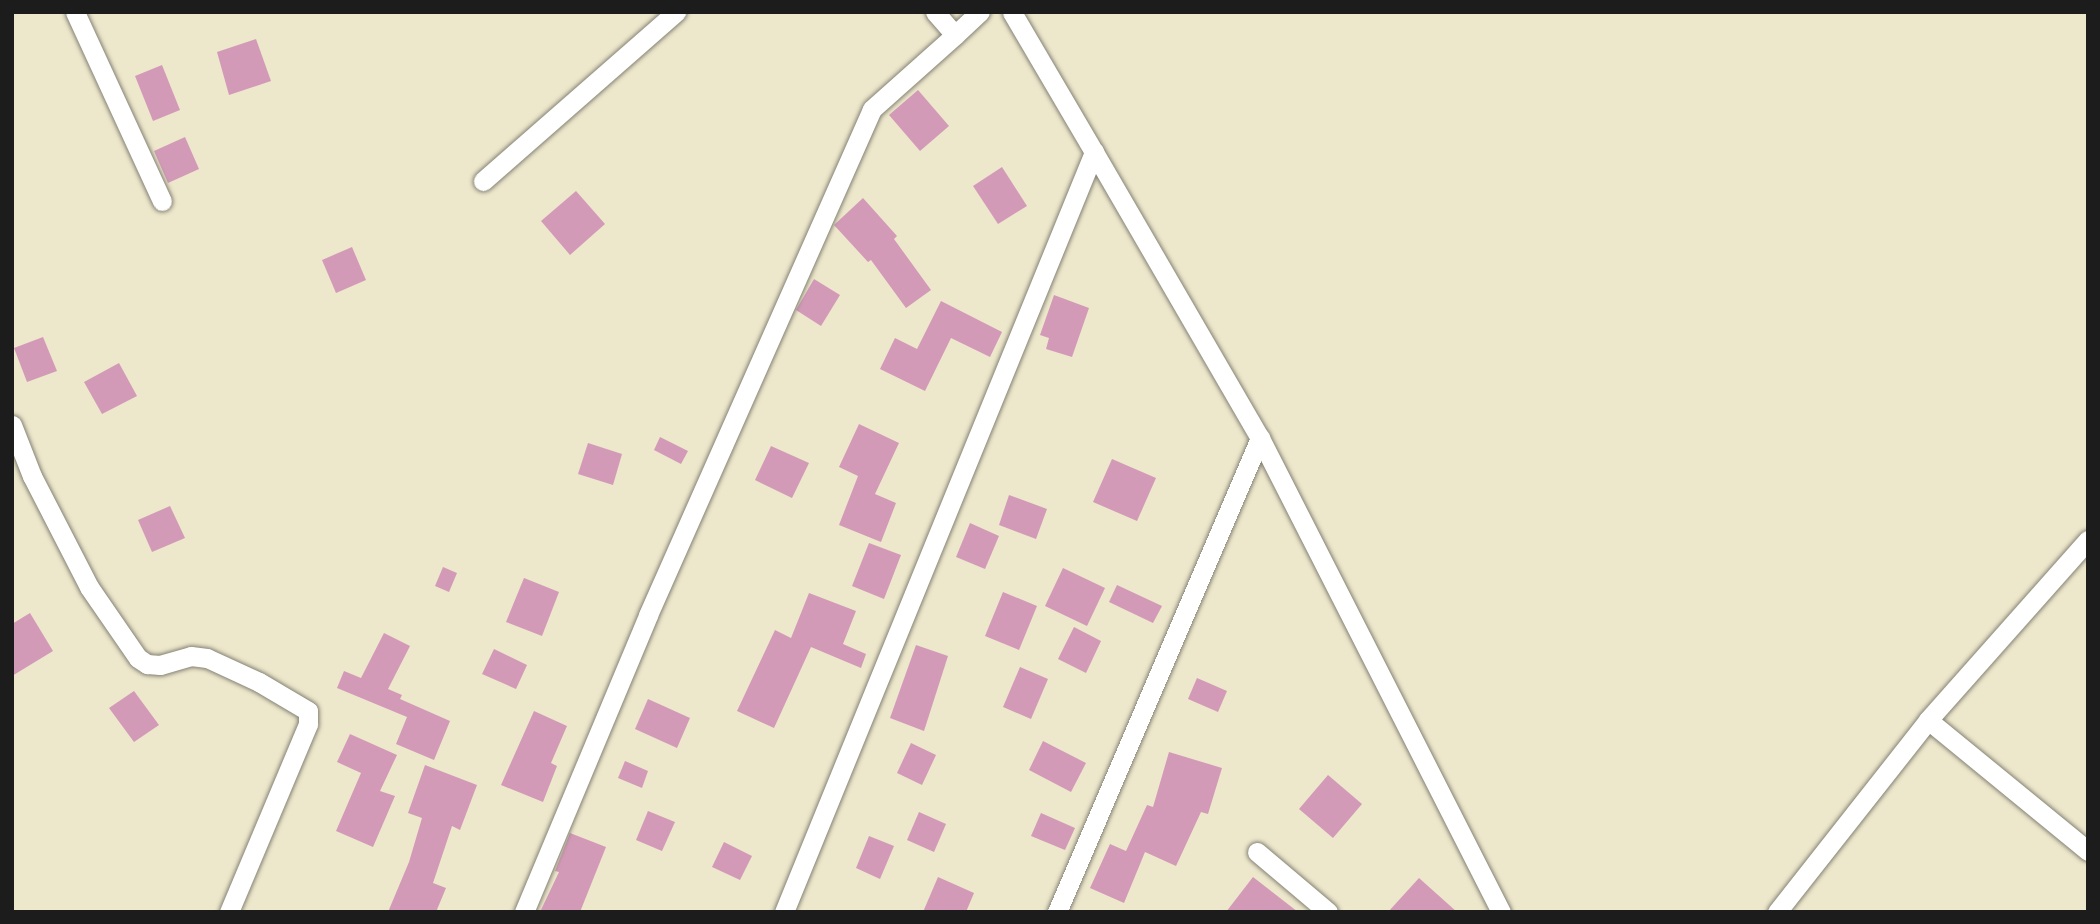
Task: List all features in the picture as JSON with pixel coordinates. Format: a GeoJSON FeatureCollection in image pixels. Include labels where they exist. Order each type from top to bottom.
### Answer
{"type":"FeatureCollection","features":[{"type":"Feature","properties":{"kind":"street"},"geometry":{"type":"LineString","coordinates":[[75,12],[162,201]]}},
{"type":"Feature","properties":{"kind":"street"},"geometry":{"type":"LineString","coordinates":[[483,181],[676,12]]}},
{"type":"Feature","properties":{"kind":"street"},"geometry":{"type":"LineString","coordinates":[[935,12],[955,35]]}},
{"type":"Feature","properties":{"kind":"street"},"geometry":{"type":"LineString","coordinates":[[524,912],[648,615],[872,108],[980,12]]}},
{"type":"Feature","properties":{"kind":"street"},"geometry":{"type":"LineString","coordinates":[[1012,12],[1260,438],[1501,912]]}},
{"type":"Feature","properties":{"kind":"street"},"geometry":{"type":"LineString","coordinates":[[784,912],[1094,152]]}},
{"type":"Feature","properties":{"kind":"street"},"geometry":{"type":"LineString","coordinates":[[12,425],[32,476],[89,586],[138,658],[148,664],[160,665],[191,656],[207,658],[259,682],[307,711],[308,724],[229,912]]}},
{"type":"Feature","properties":{"kind":"street"},"geometry":{"type":"LineString","coordinates":[[1057,912],[1260,438]]}},
{"type":"Feature","properties":{"kind":"street"},"geometry":{"type":"LineString","coordinates":[[1777,912],[1928,720],[2088,540]]}},
{"type":"Feature","properties":{"kind":"street"},"geometry":{"type":"LineString","coordinates":[[1928,720],[2088,850]]}},
{"type":"Feature","properties":{"kind":"street"},"geometry":{"type":"LineString","coordinates":[[1257,852],[1328,912]]}},
{"type":"Feature","properties":{"kind":"building"},"geometry":{"type":"Polygon","coordinates":[[[256,39],[271,81],[229,95],[217,52],[256,39]]]}},
{"type":"Feature","properties":{"kind":"building"},"geometry":{"type":"Polygon","coordinates":[[[162,65],[180,110],[153,121],[135,76],[162,65]]]}},
{"type":"Feature","properties":{"kind":"building"},"geometry":{"type":"Polygon","coordinates":[[[918,90],[949,126],[920,151],[889,115],[918,90]]]}},
{"type":"Feature","properties":{"kind":"building"},"geometry":{"type":"Polygon","coordinates":[[[185,137],[199,169],[168,183],[154,151],[185,137]]]}},
{"type":"Feature","properties":{"kind":"building"},"geometry":{"type":"Polygon","coordinates":[[[1002,167],[1027,206],[998,224],[973,186],[1002,167]]]}},
{"type":"Feature","properties":{"kind":"building"},"geometry":{"type":"Polygon","coordinates":[[[576,191],[605,224],[570,255],[541,221],[576,191]]]}},
{"type":"Feature","properties":{"kind":"building"},"geometry":{"type":"Polygon","coordinates":[[[863,198],[897,236],[894,239],[931,290],[906,308],[871,260],[868,262],[834,225],[863,198]]]}},
{"type":"Feature","properties":{"kind":"building"},"geometry":{"type":"Polygon","coordinates":[[[352,247],[366,280],[336,293],[322,260],[352,247]]]}},
{"type":"Feature","properties":{"kind":"building"},"geometry":{"type":"Polygon","coordinates":[[[814,279],[840,295],[821,326],[796,310],[814,279]]]}},
{"type":"Feature","properties":{"kind":"building"},"geometry":{"type":"Polygon","coordinates":[[[1054,295],[1089,308],[1072,357],[1046,349],[1049,338],[1040,335],[1054,295]]]}},
{"type":"Feature","properties":{"kind":"building"},"geometry":{"type":"Polygon","coordinates":[[[941,301],[1002,332],[990,357],[951,338],[925,391],[880,369],[895,338],[917,349],[941,301]]]}},
{"type":"Feature","properties":{"kind":"building"},"geometry":{"type":"Polygon","coordinates":[[[43,337],[57,371],[27,382],[14,348],[43,337]]]}},
{"type":"Feature","properties":{"kind":"building"},"geometry":{"type":"Polygon","coordinates":[[[119,363],[137,396],[102,414],[84,382],[119,363]]]}},
{"type":"Feature","properties":{"kind":"building"},"geometry":{"type":"Polygon","coordinates":[[[859,424],[899,443],[875,494],[896,503],[881,542],[839,525],[858,476],[839,467],[859,424]]]}},
{"type":"Feature","properties":{"kind":"building"},"geometry":{"type":"Polygon","coordinates":[[[660,437],[688,451],[681,464],[654,450],[660,437]]]}},
{"type":"Feature","properties":{"kind":"building"},"geometry":{"type":"Polygon","coordinates":[[[588,443],[622,454],[613,485],[578,474],[588,443]]]}},
{"type":"Feature","properties":{"kind":"building"},"geometry":{"type":"Polygon","coordinates":[[[771,446],[809,463],[792,498],[755,480],[771,446]]]}},
{"type":"Feature","properties":{"kind":"building"},"geometry":{"type":"Polygon","coordinates":[[[1112,459],[1156,478],[1137,521],[1093,502],[1112,459]]]}},
{"type":"Feature","properties":{"kind":"building"},"geometry":{"type":"Polygon","coordinates":[[[1009,495],[1047,509],[1036,539],[999,525],[1009,495]]]}},
{"type":"Feature","properties":{"kind":"building"},"geometry":{"type":"Polygon","coordinates":[[[170,506],[185,538],[152,552],[138,520],[170,506]]]}},
{"type":"Feature","properties":{"kind":"building"},"geometry":{"type":"Polygon","coordinates":[[[970,523],[999,536],[985,569],[956,557],[970,523]]]}},
{"type":"Feature","properties":{"kind":"building"},"geometry":{"type":"Polygon","coordinates":[[[869,543],[901,555],[884,599],[852,586],[869,543]]]}},
{"type":"Feature","properties":{"kind":"building"},"geometry":{"type":"Polygon","coordinates":[[[443,567],[457,573],[449,592],[435,586],[443,567]]]}},
{"type":"Feature","properties":{"kind":"building"},"geometry":{"type":"Polygon","coordinates":[[[1063,568],[1105,588],[1087,626],[1045,606],[1063,568]]]}},
{"type":"Feature","properties":{"kind":"building"},"geometry":{"type":"Polygon","coordinates":[[[524,578],[559,592],[542,636],[506,622],[524,578]]]}},
{"type":"Feature","properties":{"kind":"building"},"geometry":{"type":"Polygon","coordinates":[[[1117,585],[1162,606],[1153,623],[1109,602],[1117,585]]]}},
{"type":"Feature","properties":{"kind":"building"},"geometry":{"type":"Polygon","coordinates":[[[1003,592],[1037,606],[1019,650],[985,636],[1003,592]]]}},
{"type":"Feature","properties":{"kind":"building"},"geometry":{"type":"Polygon","coordinates":[[[809,593],[856,611],[843,644],[866,654],[861,668],[811,647],[774,728],[737,711],[775,630],[791,638],[809,593]]]}},
{"type":"Feature","properties":{"kind":"building"},"geometry":{"type":"Polygon","coordinates":[[[30,613],[53,651],[12,676],[12,624],[30,613]]]}},
{"type":"Feature","properties":{"kind":"building"},"geometry":{"type":"Polygon","coordinates":[[[1074,627],[1101,641],[1086,673],[1058,659],[1074,627]]]}},
{"type":"Feature","properties":{"kind":"building"},"geometry":{"type":"Polygon","coordinates":[[[384,633],[410,646],[388,689],[402,695],[400,699],[450,721],[434,760],[396,744],[407,717],[337,688],[344,671],[361,678],[384,633]]]}},
{"type":"Feature","properties":{"kind":"building"},"geometry":{"type":"Polygon","coordinates":[[[916,645],[948,656],[924,731],[890,718],[916,645]]]}},
{"type":"Feature","properties":{"kind":"building"},"geometry":{"type":"Polygon","coordinates":[[[494,649],[527,665],[516,689],[482,674],[494,649]]]}},
{"type":"Feature","properties":{"kind":"building"},"geometry":{"type":"Polygon","coordinates":[[[1020,667],[1048,679],[1031,719],[1003,707],[1020,667]]]}},
{"type":"Feature","properties":{"kind":"building"},"geometry":{"type":"Polygon","coordinates":[[[1197,678],[1227,691],[1218,712],[1188,699],[1197,678]]]}},
{"type":"Feature","properties":{"kind":"building"},"geometry":{"type":"Polygon","coordinates":[[[134,691],[159,725],[134,742],[109,708],[134,691]]]}},
{"type":"Feature","properties":{"kind":"building"},"geometry":{"type":"Polygon","coordinates":[[[648,699],[690,718],[677,748],[635,729],[648,699]]]}},
{"type":"Feature","properties":{"kind":"building"},"geometry":{"type":"Polygon","coordinates":[[[534,711],[567,726],[551,763],[557,766],[543,802],[501,785],[534,711]]]}},
{"type":"Feature","properties":{"kind":"building"},"geometry":{"type":"Polygon","coordinates":[[[350,734],[397,755],[380,791],[395,796],[373,847],[336,831],[361,773],[337,762],[350,734]]]}},
{"type":"Feature","properties":{"kind":"building"},"geometry":{"type":"Polygon","coordinates":[[[1043,741],[1086,763],[1071,792],[1029,770],[1043,741]]]}},
{"type":"Feature","properties":{"kind":"building"},"geometry":{"type":"Polygon","coordinates":[[[911,743],[936,755],[922,785],[897,773],[911,743]]]}},
{"type":"Feature","properties":{"kind":"building"},"geometry":{"type":"Polygon","coordinates":[[[1169,752],[1222,768],[1208,814],[1201,812],[1176,866],[1145,852],[1124,903],[1090,888],[1110,844],[1126,851],[1147,805],[1153,807],[1169,752]]]}},
{"type":"Feature","properties":{"kind":"building"},"geometry":{"type":"Polygon","coordinates":[[[625,761],[648,771],[642,788],[618,778],[625,761]]]}},
{"type":"Feature","properties":{"kind":"building"},"geometry":{"type":"Polygon","coordinates":[[[425,765],[477,785],[460,830],[452,826],[433,883],[446,888],[436,912],[388,912],[409,862],[422,818],[408,813],[425,765]]]}},
{"type":"Feature","properties":{"kind":"building"},"geometry":{"type":"Polygon","coordinates":[[[1328,775],[1362,804],[1333,838],[1299,809],[1328,775]]]}},
{"type":"Feature","properties":{"kind":"building"},"geometry":{"type":"Polygon","coordinates":[[[648,811],[675,822],[662,851],[636,840],[648,811]]]}},
{"type":"Feature","properties":{"kind":"building"},"geometry":{"type":"Polygon","coordinates":[[[919,812],[946,824],[934,852],[907,840],[919,812]]]}},
{"type":"Feature","properties":{"kind":"building"},"geometry":{"type":"Polygon","coordinates":[[[1041,813],[1075,828],[1065,850],[1031,836],[1041,813]]]}},
{"type":"Feature","properties":{"kind":"building"},"geometry":{"type":"Polygon","coordinates":[[[570,833],[606,847],[580,912],[540,912],[559,872],[555,871],[570,833]]]}},
{"type":"Feature","properties":{"kind":"building"},"geometry":{"type":"Polygon","coordinates":[[[869,836],[894,846],[880,879],[856,868],[869,836]]]}},
{"type":"Feature","properties":{"kind":"building"},"geometry":{"type":"Polygon","coordinates":[[[724,842],[752,856],[740,880],[712,867],[724,842]]]}},
{"type":"Feature","properties":{"kind":"building"},"geometry":{"type":"Polygon","coordinates":[[[938,877],[974,893],[966,912],[923,912],[938,877]]]}},
{"type":"Feature","properties":{"kind":"building"},"geometry":{"type":"Polygon","coordinates":[[[1253,877],[1298,912],[1226,912],[1253,877]]]}},
{"type":"Feature","properties":{"kind":"building"},"geometry":{"type":"Polygon","coordinates":[[[1419,878],[1457,912],[1388,912],[1419,878]]]}}]}
